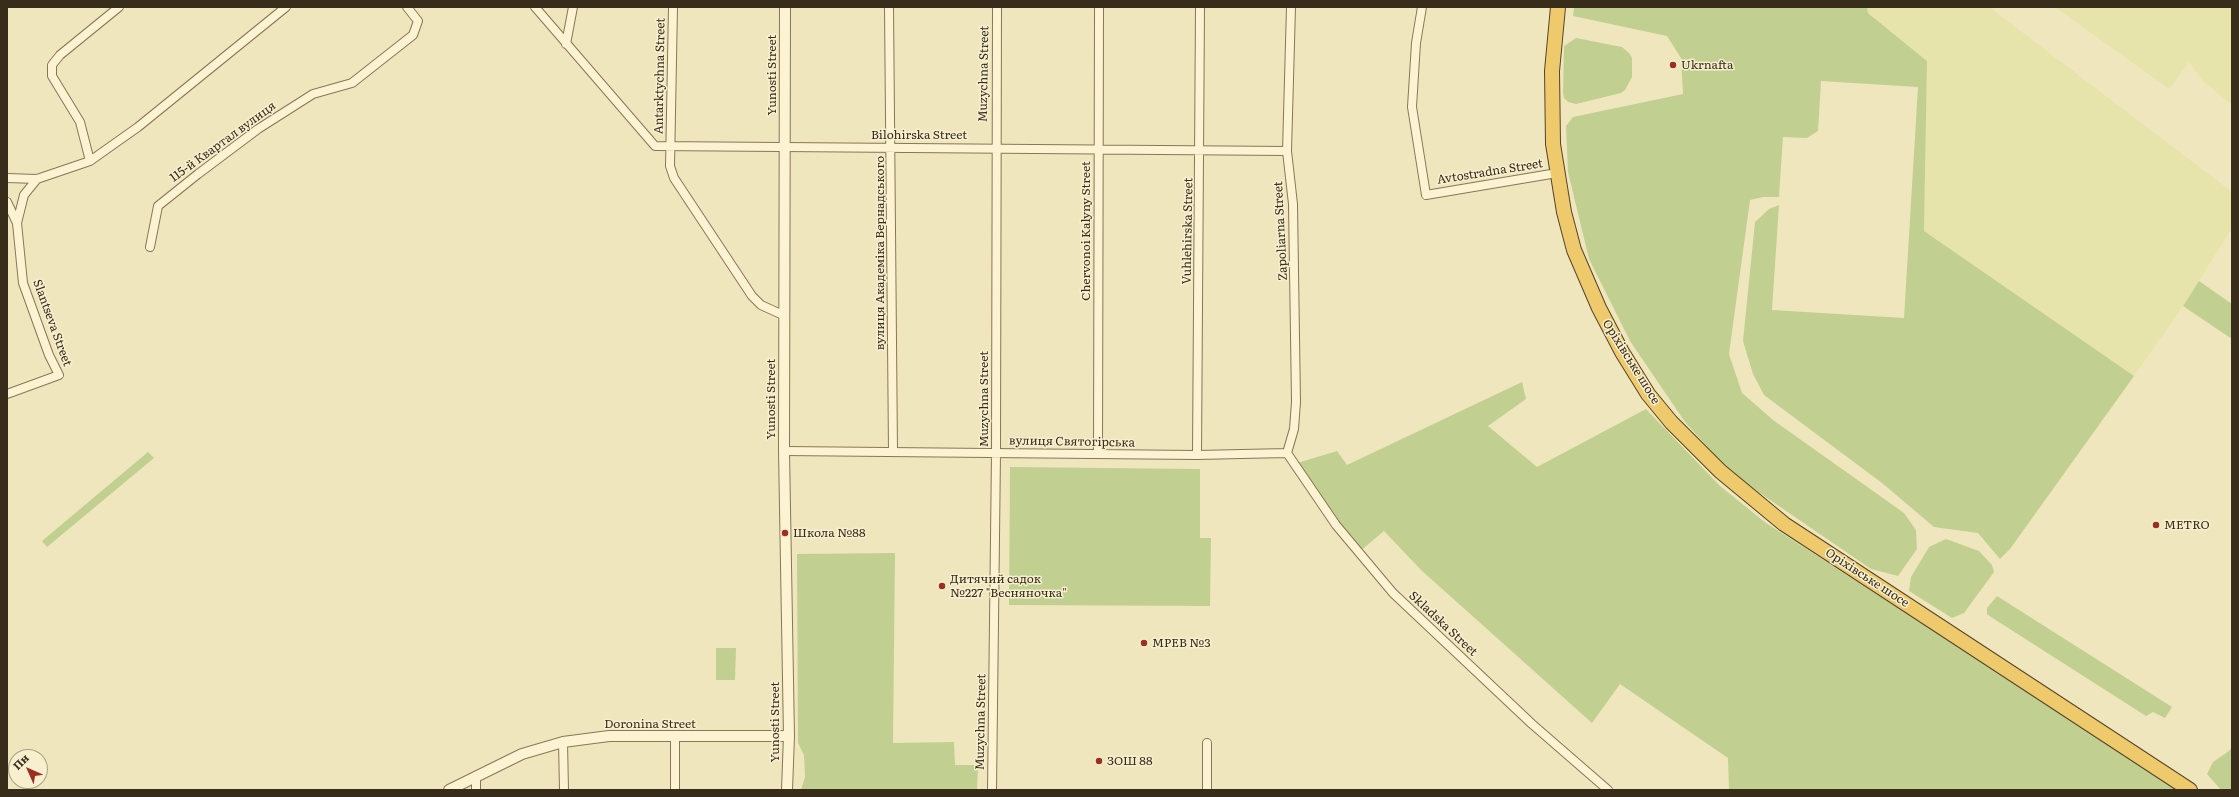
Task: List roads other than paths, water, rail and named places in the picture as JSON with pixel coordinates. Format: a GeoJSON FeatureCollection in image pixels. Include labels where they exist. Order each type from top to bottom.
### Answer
{"type":"FeatureCollection","features":[{"type":"Feature","properties":{"kind":"highway","name":"Оріхівське шосе"},"geometry":{"type":"LineString","coordinates":[[1558,7],[1552,71],[1553,144],[1557,173],[1574,250],[1599,308],[1622,352],[1648,394],[1696,448],[1745,494],[1784,524],[2190,790]]}},
{"type":"Feature","properties":{"kind":"street"},"geometry":{"type":"LineString","coordinates":[[90,161],[80,122],[52,76],[52,65],[60,55],[119,7]]}},
{"type":"Feature","properties":{"kind":"street"},"geometry":{"type":"LineString","coordinates":[[7,178],[37,179],[90,161],[138,126],[286,7]]}},
{"type":"Feature","properties":{"kind":"street","name":"115-й Квартал вулиця"},"geometry":{"type":"LineString","coordinates":[[150,247],[158,206],[258,128],[313,94],[352,83],[413,35],[418,21],[407,7]]}},
{"type":"Feature","properties":{"kind":"street","name":"Bilohirska Street"},"geometry":{"type":"LineString","coordinates":[[535,7],[655,146],[995,147],[1286,151]]}},
{"type":"Feature","properties":{"kind":"street"},"geometry":{"type":"LineString","coordinates":[[566,44],[574,7]]}},
{"type":"Feature","properties":{"kind":"street","name":"Antarktychna Street"},"geometry":{"type":"LineString","coordinates":[[673,7],[670,166],[674,178],[752,296],[761,305],[783,315]]}},
{"type":"Feature","properties":{"kind":"street","name":"Yunosti Street"},"geometry":{"type":"LineString","coordinates":[[785,7],[783,315],[788,736],[787,790]]}},
{"type":"Feature","properties":{"kind":"street","name":"вулиця Академіка Вернадського"},"geometry":{"type":"LineString","coordinates":[[889,7],[892,147],[893,452]]}},
{"type":"Feature","properties":{"kind":"street","name":"Muzychna Street"},"geometry":{"type":"LineString","coordinates":[[992,790],[996,453],[995,147],[997,7]]}},
{"type":"Feature","properties":{"kind":"street","name":"Chervonoi Kalyny Street"},"geometry":{"type":"LineString","coordinates":[[1098,454],[1099,7]]}},
{"type":"Feature","properties":{"kind":"street","name":"Vuhlehirska Street"},"geometry":{"type":"LineString","coordinates":[[1197,455],[1201,149],[1200,7]]}},
{"type":"Feature","properties":{"kind":"street","name":"Zapoliarna Street"},"geometry":{"type":"LineString","coordinates":[[1287,453],[1294,429],[1296,402],[1293,204],[1286,151],[1291,7]]}},
{"type":"Feature","properties":{"kind":"street","name":"Avtostradna Street"},"geometry":{"type":"LineString","coordinates":[[1422,7],[1416,43],[1412,107],[1426,195],[1557,173]]}},
{"type":"Feature","properties":{"kind":"street"},"geometry":{"type":"LineString","coordinates":[[17,223],[24,195],[37,179]]}},
{"type":"Feature","properties":{"kind":"street","name":"Slantseva Street"},"geometry":{"type":"LineString","coordinates":[[7,202],[17,223],[24,283],[49,354],[59,375],[7,394]]}},
{"type":"Feature","properties":{"kind":"street","name":"вулиця Святогірська"},"geometry":{"type":"LineString","coordinates":[[784,451],[1197,455],[1287,453]]}},
{"type":"Feature","properties":{"kind":"street","name":"Skladska Street"},"geometry":{"type":"LineString","coordinates":[[1287,453],[1336,525],[1393,593],[1532,724],[1608,790]]}},
{"type":"Feature","properties":{"kind":"street","name":"Doronina Street"},"geometry":{"type":"LineString","coordinates":[[449,790],[522,754],[564,742],[609,736],[788,736]]}},
{"type":"Feature","properties":{"kind":"street"},"geometry":{"type":"LineString","coordinates":[[675,737],[675,790]]}},
{"type":"Feature","properties":{"kind":"street"},"geometry":{"type":"LineString","coordinates":[[564,742],[564,790]]}},
{"type":"Feature","properties":{"kind":"street"},"geometry":{"type":"LineString","coordinates":[[1207,743],[1207,790]]}},
{"type":"Feature","properties":{"kind":"street"},"geometry":{"type":"LineString","coordinates":[[476,776],[476,790]]}},
{"type":"Feature","properties":{"kind":"place","name":"Ukrnafta"},"geometry":{"type":"Point","coordinates":[1673,65]}},
{"type":"Feature","properties":{"kind":"place","name":"METRO"},"geometry":{"type":"Point","coordinates":[2156,525]}},
{"type":"Feature","properties":{"kind":"place","name":"Школа №88"},"geometry":{"type":"Point","coordinates":[785,533]}},
{"type":"Feature","properties":{"kind":"place","name":"Дитячий садок №227 \"Весняночка\""},"geometry":{"type":"Point","coordinates":[942,586]}},
{"type":"Feature","properties":{"kind":"place","name":"МРЕВ №3"},"geometry":{"type":"Point","coordinates":[1144,643]}},
{"type":"Feature","properties":{"kind":"place","name":"ЗОШ 88"},"geometry":{"type":"Point","coordinates":[1099,761]}}]}
